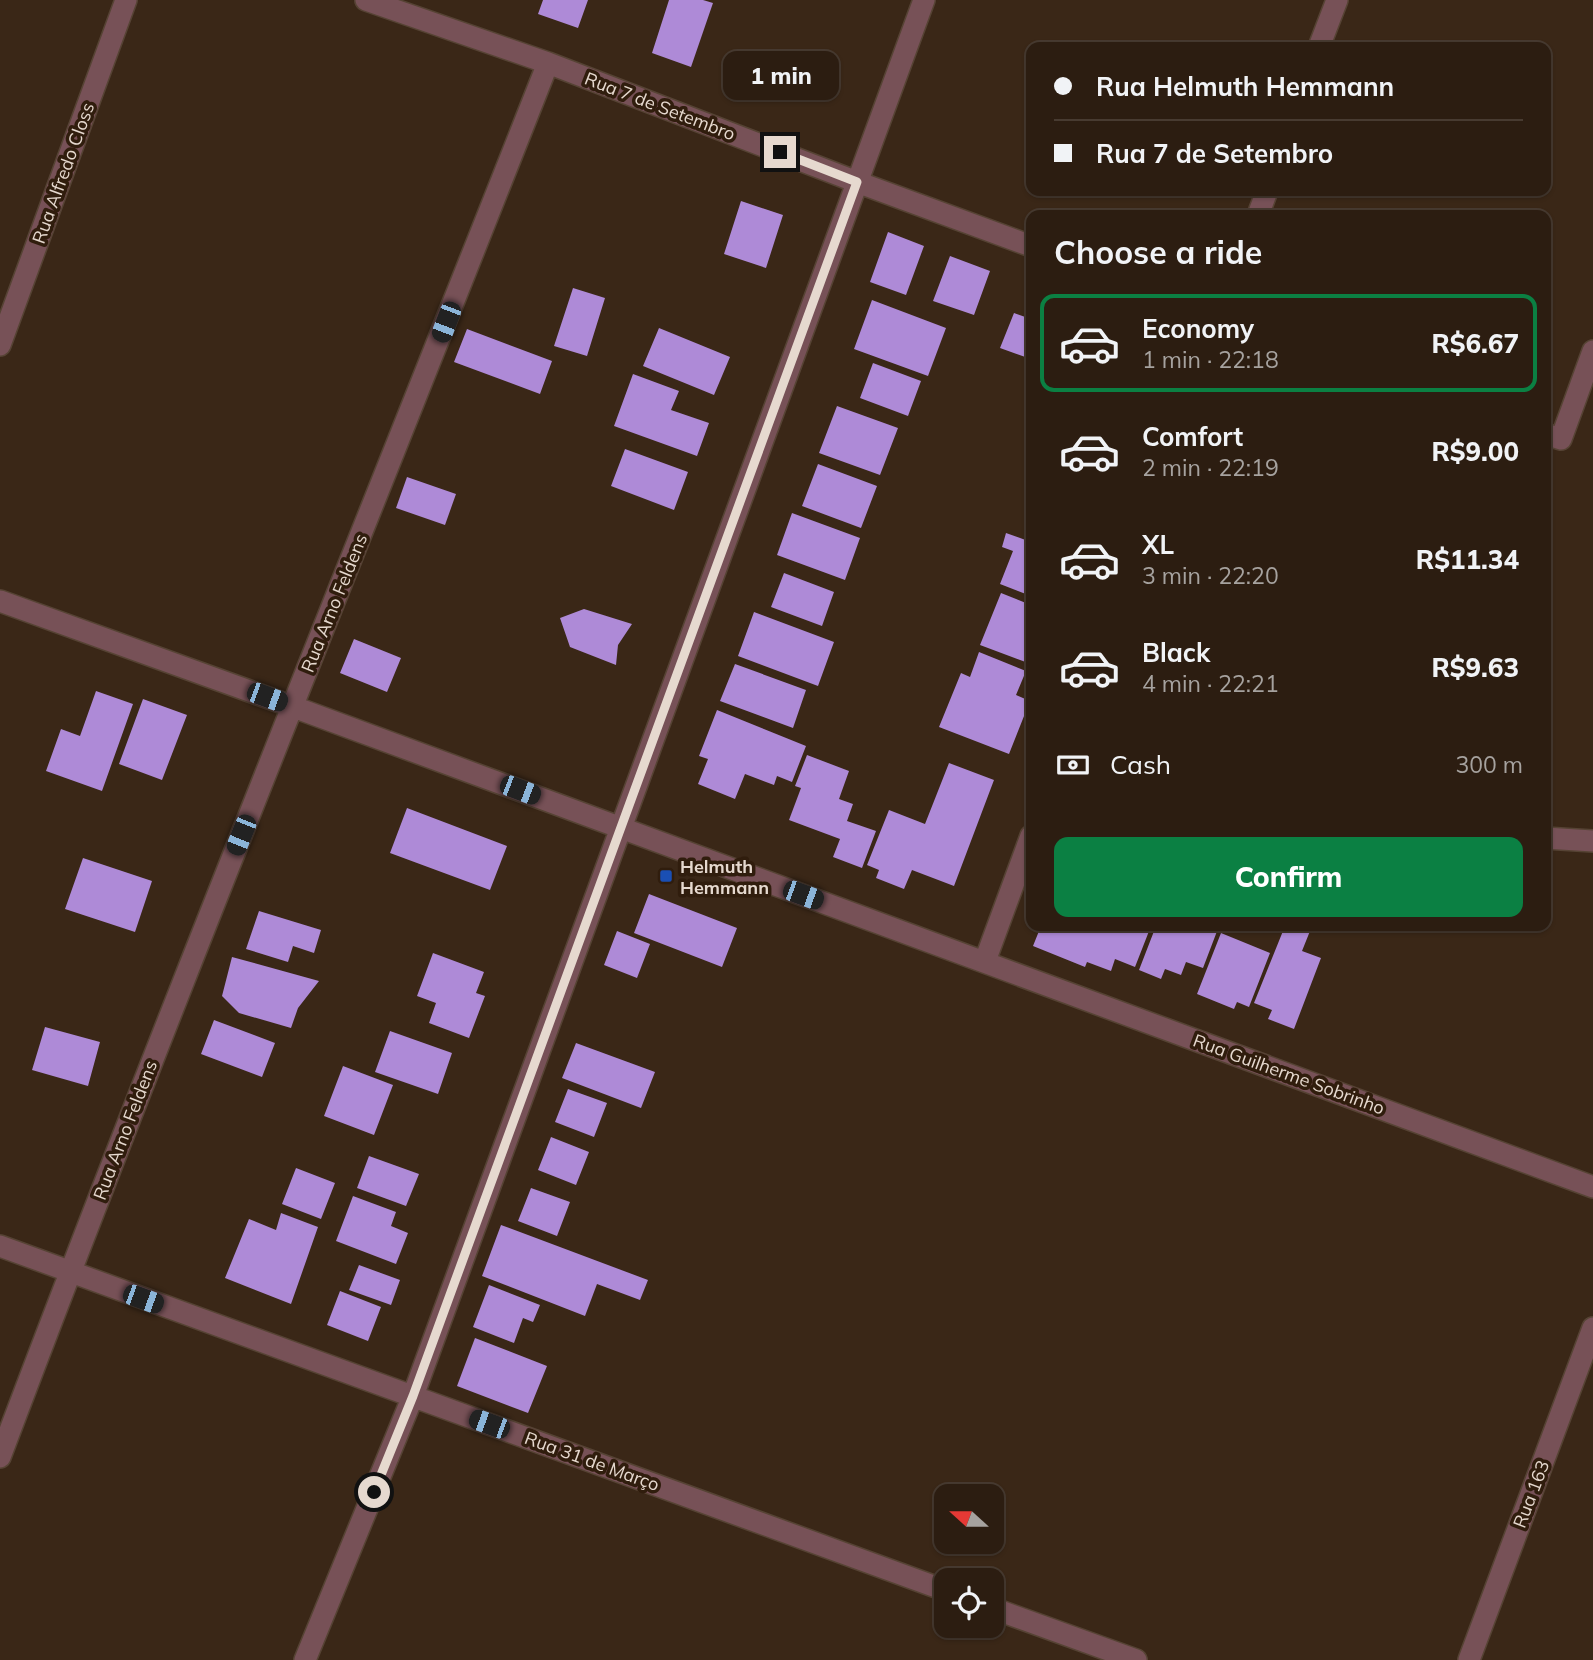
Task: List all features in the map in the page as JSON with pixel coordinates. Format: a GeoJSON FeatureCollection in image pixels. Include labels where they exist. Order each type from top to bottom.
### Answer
{"type":"FeatureCollection","features":[{"type":"Feature","properties":{"kind":"street","name":"Rua Alfredo Closs"},"geometry":{"type":"LineString","coordinates":[[0,345],[126,0]]}},
{"type":"Feature","properties":{"kind":"street","name":"Rua 7 de Setembro"},"geometry":{"type":"LineString","coordinates":[[366,0],[548,63],[1026,244]]}},
{"type":"Feature","properties":{"kind":"street"},"geometry":{"type":"LineString","coordinates":[[305,1660],[413,1396],[924,0]]}},
{"type":"Feature","properties":{"kind":"street"},"geometry":{"type":"LineString","coordinates":[[1321,42],[1337,0]]}},
{"type":"Feature","properties":{"kind":"street","name":"Rua Arno Feldens"},"geometry":{"type":"LineString","coordinates":[[0,1457],[69,1272],[548,63]]}},
{"type":"Feature","properties":{"kind":"street"},"geometry":{"type":"LineString","coordinates":[[1553,437],[1593,351]]}},
{"type":"Feature","properties":{"kind":"street","name":"Rua Guilherme Sobrinho"},"geometry":{"type":"LineString","coordinates":[[0,601],[292,706],[1593,1187]]}},
{"type":"Feature","properties":{"kind":"street"},"geometry":{"type":"LineString","coordinates":[[1551,838],[1593,841]]}},
{"type":"Feature","properties":{"kind":"street"},"geometry":{"type":"LineString","coordinates":[[985,961],[1026,850]]}},
{"type":"Feature","properties":{"kind":"street","name":"Rua 31 de Março"},"geometry":{"type":"LineString","coordinates":[[0,1246],[934,1586]]}},
{"type":"Feature","properties":{"kind":"street","name":"Rua 163"},"geometry":{"type":"LineString","coordinates":[[1469,1660],[1593,1328]]}},
{"type":"Feature","properties":{"kind":"street"},"geometry":{"type":"LineString","coordinates":[[1004,1612],[1136,1660]]}},
{"type":"Feature","properties":{"kind":"building"},"geometry":{"type":"Polygon","coordinates":[[[543,0],[588,0],[578,28],[538,14],[543,0]]]}},
{"type":"Feature","properties":{"kind":"building"},"geometry":{"type":"Polygon","coordinates":[[[669,0],[703,0],[713,3],[691,67],[652,53],[669,0]]]}},
{"type":"Feature","properties":{"kind":"building"},"geometry":{"type":"Polygon","coordinates":[[[741,201],[783,215],[766,268],[724,254],[741,201]]]}},
{"type":"Feature","properties":{"kind":"building"},"geometry":{"type":"Polygon","coordinates":[[[888,232],[924,246],[906,295],[870,282],[888,232]]]}},
{"type":"Feature","properties":{"kind":"building"},"geometry":{"type":"Polygon","coordinates":[[[950,256],[990,271],[974,315],[933,301],[950,256]]]}},
{"type":"Feature","properties":{"kind":"building"},"geometry":{"type":"Polygon","coordinates":[[[573,288],[605,298],[587,356],[554,346],[573,288]]]}},
{"type":"Feature","properties":{"kind":"building"},"geometry":{"type":"Polygon","coordinates":[[[872,300],[946,328],[928,376],[854,349],[872,300]]]}},
{"type":"Feature","properties":{"kind":"building"},"geometry":{"type":"Polygon","coordinates":[[[1014,313],[1026,317],[1026,357],[1000,348],[1014,313]]]}},
{"type":"Feature","properties":{"kind":"building"},"geometry":{"type":"Polygon","coordinates":[[[659,328],[730,357],[714,395],[643,366],[659,328]]]}},
{"type":"Feature","properties":{"kind":"building"},"geometry":{"type":"Polygon","coordinates":[[[467,329],[552,361],[540,394],[454,362],[467,329]]]}},
{"type":"Feature","properties":{"kind":"building"},"geometry":{"type":"Polygon","coordinates":[[[873,363],[921,381],[908,416],[860,398],[873,363]]]}},
{"type":"Feature","properties":{"kind":"building"},"geometry":{"type":"Polygon","coordinates":[[[633,374],[679,391],[671,410],[709,423],[697,456],[614,426],[633,374]]]}},
{"type":"Feature","properties":{"kind":"building"},"geometry":{"type":"Polygon","coordinates":[[[837,406],[898,428],[880,475],[819,453],[837,406]]]}},
{"type":"Feature","properties":{"kind":"building"},"geometry":{"type":"Polygon","coordinates":[[[625,449],[688,472],[674,510],[611,486],[625,449]]]}},
{"type":"Feature","properties":{"kind":"building"},"geometry":{"type":"Polygon","coordinates":[[[818,464],[877,486],[861,528],[802,506],[818,464]]]}},
{"type":"Feature","properties":{"kind":"building"},"geometry":{"type":"Polygon","coordinates":[[[407,477],[456,494],[445,525],[396,508],[407,477]]]}},
{"type":"Feature","properties":{"kind":"building"},"geometry":{"type":"Polygon","coordinates":[[[792,513],[860,538],[845,580],[777,555],[792,513]]]}},
{"type":"Feature","properties":{"kind":"building"},"geometry":{"type":"Polygon","coordinates":[[[1006,533],[1026,540],[1026,594],[1000,584],[1013,551],[1002,547],[1006,533]]]}},
{"type":"Feature","properties":{"kind":"building"},"geometry":{"type":"Polygon","coordinates":[[[784,573],[834,592],[822,626],[771,607],[784,573]]]}},
{"type":"Feature","properties":{"kind":"building"},"geometry":{"type":"Polygon","coordinates":[[[1001,593],[1026,603],[1026,662],[980,645],[1001,593]]]}},
{"type":"Feature","properties":{"kind":"building"},"geometry":{"type":"Polygon","coordinates":[[[584,609],[632,624],[618,645],[616,665],[570,647],[560,618],[584,609]]]}},
{"type":"Feature","properties":{"kind":"building"},"geometry":{"type":"Polygon","coordinates":[[[754,612],[834,642],[818,686],[738,656],[754,612]]]}},
{"type":"Feature","properties":{"kind":"building"},"geometry":{"type":"Polygon","coordinates":[[[354,639],[401,658],[387,692],[340,673],[354,639]]]}},
{"type":"Feature","properties":{"kind":"building"},"geometry":{"type":"Polygon","coordinates":[[[979,652],[1026,671],[1016,695],[1026,699],[1026,711],[1009,754],[939,727],[961,673],[970,677],[979,652]]]}},
{"type":"Feature","properties":{"kind":"building"},"geometry":{"type":"Polygon","coordinates":[[[735,664],[806,690],[793,728],[720,701],[735,664]]]}},
{"type":"Feature","properties":{"kind":"building"},"geometry":{"type":"Polygon","coordinates":[[[96,691],[133,704],[102,791],[46,771],[61,729],[80,736],[96,691]]]}},
{"type":"Feature","properties":{"kind":"building"},"geometry":{"type":"Polygon","coordinates":[[[143,699],[187,715],[162,780],[119,764],[143,699]]]}},
{"type":"Feature","properties":{"kind":"building"},"geometry":{"type":"Polygon","coordinates":[[[717,710],[806,746],[792,782],[777,776],[774,785],[745,774],[735,799],[698,784],[708,759],[699,756],[717,710]]]}},
{"type":"Feature","properties":{"kind":"building"},"geometry":{"type":"Polygon","coordinates":[[[807,755],[849,771],[839,799],[853,804],[847,821],[876,831],[862,868],[833,857],[840,839],[789,820],[801,788],[795,786],[807,755]]]}},
{"type":"Feature","properties":{"kind":"building"},"geometry":{"type":"Polygon","coordinates":[[[949,763],[994,780],[954,886],[912,870],[904,889],[876,878],[879,870],[867,865],[889,810],[925,824],[949,763]]]}},
{"type":"Feature","properties":{"kind":"building"},"geometry":{"type":"Polygon","coordinates":[[[407,808],[507,846],[490,890],[390,853],[407,808]]]}},
{"type":"Feature","properties":{"kind":"building"},"geometry":{"type":"Polygon","coordinates":[[[83,858],[152,881],[135,932],[65,909],[83,858]]]}},
{"type":"Feature","properties":{"kind":"building"},"geometry":{"type":"Polygon","coordinates":[[[649,894],[737,928],[722,967],[634,933],[649,894]]]}},
{"type":"Feature","properties":{"kind":"building"},"geometry":{"type":"Polygon","coordinates":[[[259,911],[321,930],[314,953],[293,946],[288,962],[246,949],[259,911]]]}},
{"type":"Feature","properties":{"kind":"building"},"geometry":{"type":"Polygon","coordinates":[[[617,931],[650,944],[637,978],[604,965],[617,931]]]}},
{"type":"Feature","properties":{"kind":"building"},"geometry":{"type":"Polygon","coordinates":[[[1039,931],[1149,931],[1135,967],[1115,959],[1111,971],[1087,962],[1085,967],[1033,946],[1039,931]]]}},
{"type":"Feature","properties":{"kind":"building"},"geometry":{"type":"Polygon","coordinates":[[[1154,931],[1217,931],[1203,968],[1186,962],[1181,975],[1165,969],[1161,979],[1139,970],[1154,931]]]}},
{"type":"Feature","properties":{"kind":"building"},"geometry":{"type":"Polygon","coordinates":[[[1283,931],[1310,931],[1302,951],[1321,958],[1294,1029],[1268,1019],[1272,1010],[1254,1003],[1283,931]]]}},
{"type":"Feature","properties":{"kind":"building"},"geometry":{"type":"Polygon","coordinates":[[[1221,933],[1270,953],[1249,1007],[1237,1002],[1234,1009],[1197,994],[1221,933]]]}},
{"type":"Feature","properties":{"kind":"building"},"geometry":{"type":"Polygon","coordinates":[[[433,953],[484,972],[476,993],[485,996],[469,1038],[429,1023],[436,1003],[417,996],[433,953]]]}},
{"type":"Feature","properties":{"kind":"building"},"geometry":{"type":"Polygon","coordinates":[[[232,957],[319,981],[298,1008],[291,1028],[239,1013],[222,996],[232,957]]]}},
{"type":"Feature","properties":{"kind":"building"},"geometry":{"type":"Polygon","coordinates":[[[214,1020],[275,1043],[262,1077],[201,1054],[214,1020]]]}},
{"type":"Feature","properties":{"kind":"building"},"geometry":{"type":"Polygon","coordinates":[[[45,1027],[100,1042],[88,1086],[32,1070],[45,1027]]]}},
{"type":"Feature","properties":{"kind":"building"},"geometry":{"type":"Polygon","coordinates":[[[390,1031],[452,1053],[438,1094],[375,1072],[390,1031]]]}},
{"type":"Feature","properties":{"kind":"building"},"geometry":{"type":"Polygon","coordinates":[[[576,1043],[655,1072],[641,1108],[562,1078],[576,1043]]]}},
{"type":"Feature","properties":{"kind":"building"},"geometry":{"type":"Polygon","coordinates":[[[343,1066],[393,1085],[374,1135],[324,1116],[343,1066]]]}},
{"type":"Feature","properties":{"kind":"building"},"geometry":{"type":"Polygon","coordinates":[[[568,1089],[607,1103],[594,1137],[555,1122],[568,1089]]]}},
{"type":"Feature","properties":{"kind":"building"},"geometry":{"type":"Polygon","coordinates":[[[551,1137],[589,1152],[576,1185],[538,1170],[551,1137]]]}},
{"type":"Feature","properties":{"kind":"building"},"geometry":{"type":"Polygon","coordinates":[[[369,1156],[419,1174],[406,1206],[357,1188],[369,1156]]]}},
{"type":"Feature","properties":{"kind":"building"},"geometry":{"type":"Polygon","coordinates":[[[296,1168],[335,1183],[321,1219],[282,1204],[296,1168]]]}},
{"type":"Feature","properties":{"kind":"building"},"geometry":{"type":"Polygon","coordinates":[[[531,1188],[570,1202],[557,1236],[518,1221],[531,1188]]]}},
{"type":"Feature","properties":{"kind":"building"},"geometry":{"type":"Polygon","coordinates":[[[353,1196],[396,1212],[391,1226],[408,1233],[396,1264],[336,1241],[353,1196]]]}},
{"type":"Feature","properties":{"kind":"building"},"geometry":{"type":"Polygon","coordinates":[[[281,1213],[318,1227],[291,1304],[225,1278],[249,1219],[276,1230],[281,1213]]]}},
{"type":"Feature","properties":{"kind":"building"},"geometry":{"type":"Polygon","coordinates":[[[501,1225],[648,1280],[640,1300],[597,1284],[585,1316],[482,1276],[501,1225]]]}},
{"type":"Feature","properties":{"kind":"building"},"geometry":{"type":"Polygon","coordinates":[[[359,1265],[400,1280],[391,1305],[349,1290],[359,1265]]]}},
{"type":"Feature","properties":{"kind":"building"},"geometry":{"type":"Polygon","coordinates":[[[489,1285],[540,1305],[533,1322],[523,1318],[514,1343],[473,1327],[489,1285]]]}},
{"type":"Feature","properties":{"kind":"building"},"geometry":{"type":"Polygon","coordinates":[[[340,1291],[381,1307],[368,1341],[327,1325],[340,1291]]]}},
{"type":"Feature","properties":{"kind":"building"},"geometry":{"type":"Polygon","coordinates":[[[475,1338],[547,1366],[528,1413],[457,1386],[475,1338]]]}},
{"type":"Feature","properties":{"kind":"place","name":"Helmuth Hemmann"},"geometry":{"type":"Point","coordinates":[666,876]}},
{"type":"Feature","properties":{"kind":"route"},"geometry":{"type":"LineString","coordinates":[[374,1492],[413,1396],[857,182],[780,152]]}}]}
